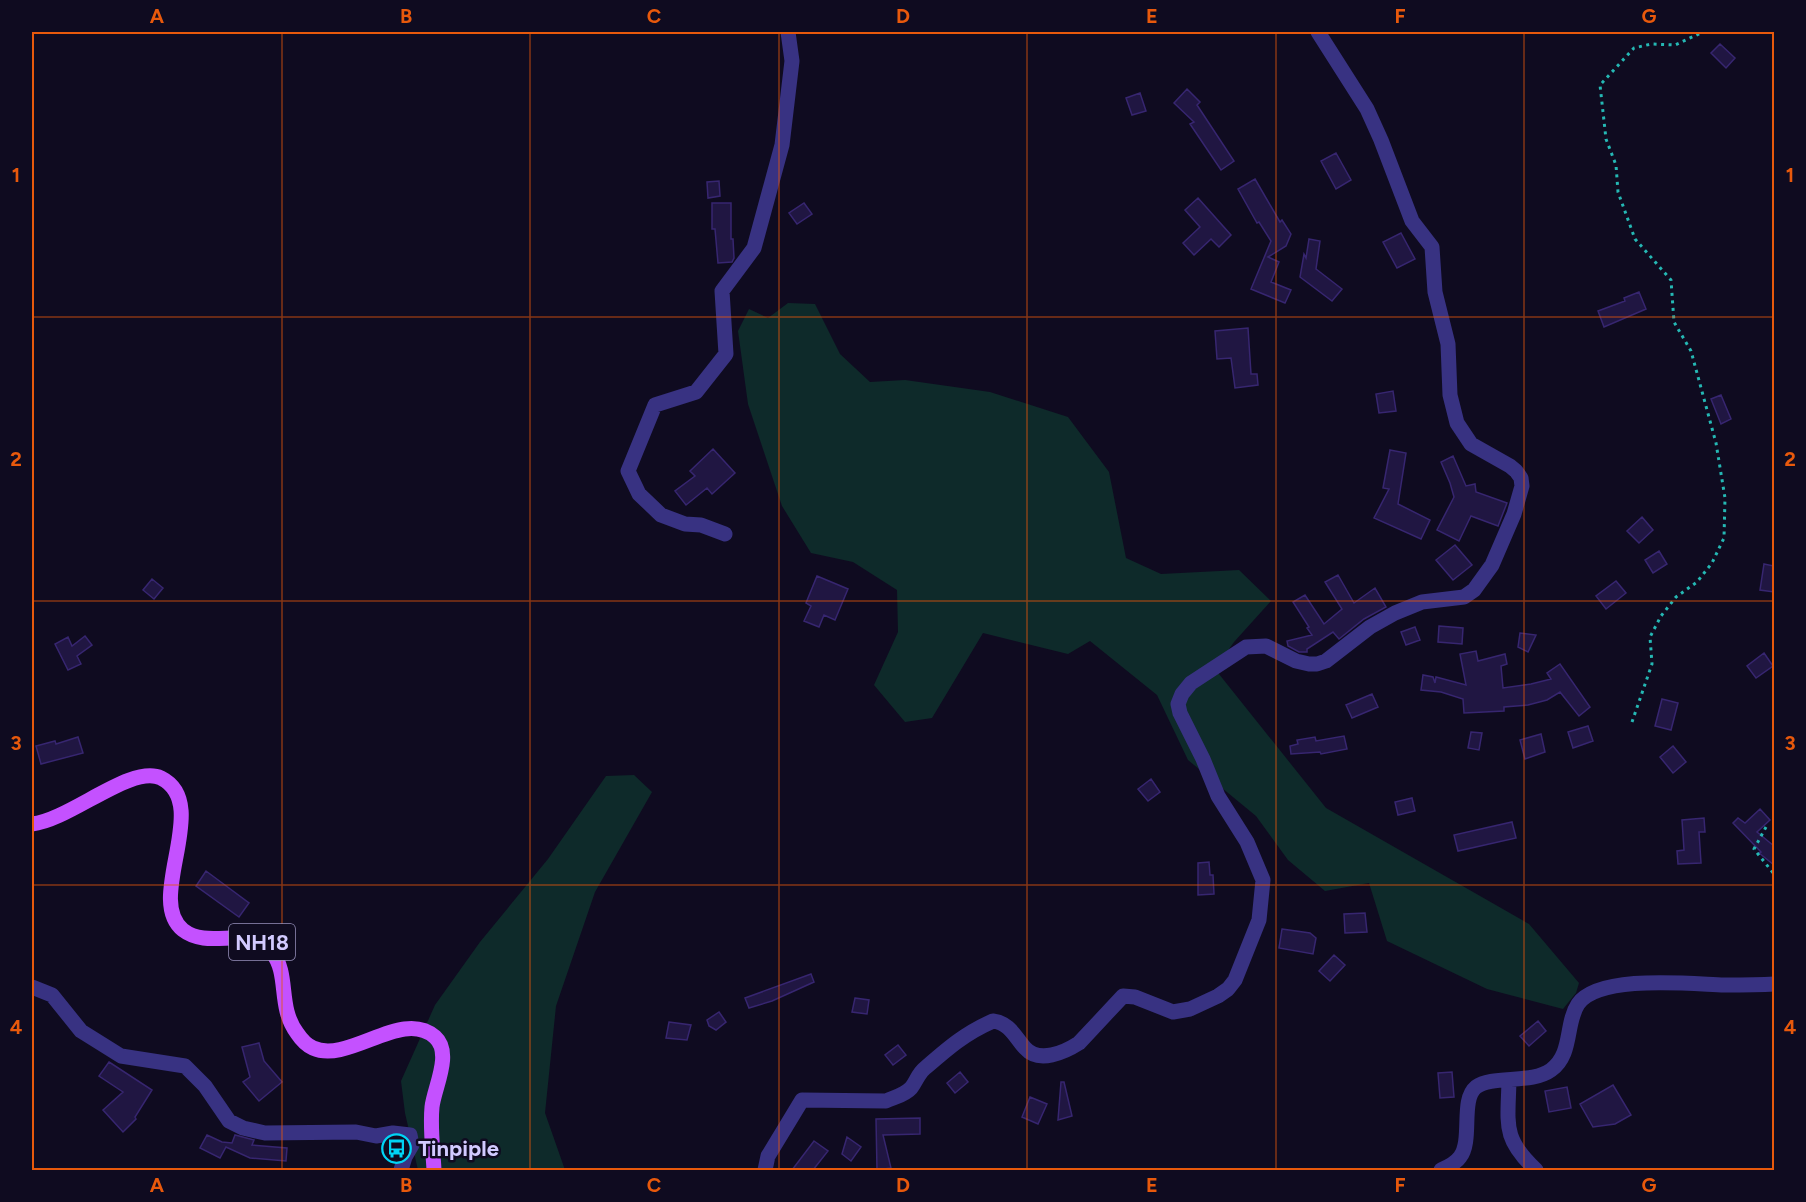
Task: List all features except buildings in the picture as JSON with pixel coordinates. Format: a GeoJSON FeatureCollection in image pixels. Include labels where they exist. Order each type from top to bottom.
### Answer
{"type":"FeatureCollection","features":[{"type":"Feature","properties":{"kind":"main road","name":"NH18"},"geometry":{"type":"LineString","coordinates":[[32,824],[63,815],[132,778],[150,775],[169,784],[177,796],[182,817],[171,893],[173,916],[182,930],[197,937],[216,939],[249,937],[264,944],[280,968],[283,1001],[288,1019],[301,1039],[311,1047],[322,1051],[343,1049],[404,1029],[421,1031],[436,1038],[441,1048],[442,1062],[432,1105],[434,1170]]}},
{"type":"Feature","properties":{"kind":"street"},"geometry":{"type":"LineString","coordinates":[[725,534],[661,515],[639,494],[628,471],[655,405],[696,392],[726,354],[722,291],[754,248],[782,145],[792,61],[788,32]]}},
{"type":"Feature","properties":{"kind":"street"},"geometry":{"type":"LineString","coordinates":[[765,1170],[768,1156],[802,1100],[886,1101],[912,1088],[922,1070],[941,1056],[952,1044],[976,1028],[993,1021],[1006,1025],[1031,1053],[1054,1054],[1070,1049],[1079,1043],[1123,996],[1136,998],[1173,1012],[1190,1009],[1228,989],[1235,980],[1259,920],[1263,880],[1247,842],[1218,796],[1180,713],[1178,704],[1182,694],[1191,683],[1246,647],[1266,646],[1296,661],[1309,664],[1326,661],[1379,621],[1408,606],[1467,596],[1480,584],[1492,565],[1520,500],[1521,478],[1510,466],[1471,444],[1457,423],[1450,395],[1448,344],[1435,292],[1432,247],[1413,221],[1367,109],[1318,32]]}},
{"type":"Feature","properties":{"kind":"street"},"geometry":{"type":"LineString","coordinates":[[1442,1170],[1460,1158],[1465,1148],[1469,1099],[1476,1088],[1486,1083],[1545,1075],[1556,1067],[1569,1040],[1574,1011],[1579,1002],[1598,989],[1652,982],[1774,984]]}},
{"type":"Feature","properties":{"kind":"street"},"geometry":{"type":"LineString","coordinates":[[32,987],[51,995],[81,1031],[121,1056],[185,1066],[206,1086],[229,1121],[243,1128],[265,1133],[356,1132],[376,1136],[393,1133],[410,1135],[412,1145],[400,1170]]}},
{"type":"Feature","properties":{"kind":"street"},"geometry":{"type":"LineString","coordinates":[[1509,1080],[1508,1130],[1512,1143],[1522,1157],[1536,1170]]}},
{"type":"Feature","properties":{"kind":"path"},"geometry":{"type":"LineString","coordinates":[[1632,722],[1652,664],[1650,637],[1661,616],[1676,597],[1697,582],[1712,563],[1724,538],[1725,498],[1716,443],[1691,351],[1674,322],[1671,280],[1635,239],[1618,192],[1616,165],[1606,139],[1600,85],[1634,48],[1651,44],[1675,45],[1703,32]]}},
{"type":"Feature","properties":{"kind":"path"},"geometry":{"type":"LineString","coordinates":[[1766,827],[1754,849],[1774,874]]}},
{"type":"Feature","properties":{"kind":"green space"},"geometry":{"type":"Polygon","coordinates":[[[788,303],[815,304],[840,354],[870,382],[905,380],[990,392],[1068,417],[1109,472],[1126,558],[1161,574],[1239,570],[1271,601],[1234,642],[1215,669],[1326,808],[1529,924],[1579,983],[1576,993],[1563,1009],[1487,989],[1387,941],[1369,883],[1325,891],[1288,860],[1256,816],[1188,760],[1157,695],[1090,641],[1068,654],[983,633],[932,718],[905,722],[874,685],[898,632],[897,590],[853,562],[811,553],[782,506],[748,404],[738,331],[749,309],[768,318],[788,303]]]}},
{"type":"Feature","properties":{"kind":"green space"},"geometry":{"type":"Polygon","coordinates":[[[634,775],[652,792],[595,892],[556,1006],[545,1113],[565,1170],[418,1170],[405,1113],[401,1081],[435,1005],[480,942],[548,859],[606,776],[634,775]]]}},
{"type":"Feature","properties":{"kind":"place","name":"Tinpiple"},"geometry":{"type":"Point","coordinates":[397,1148]}}]}
